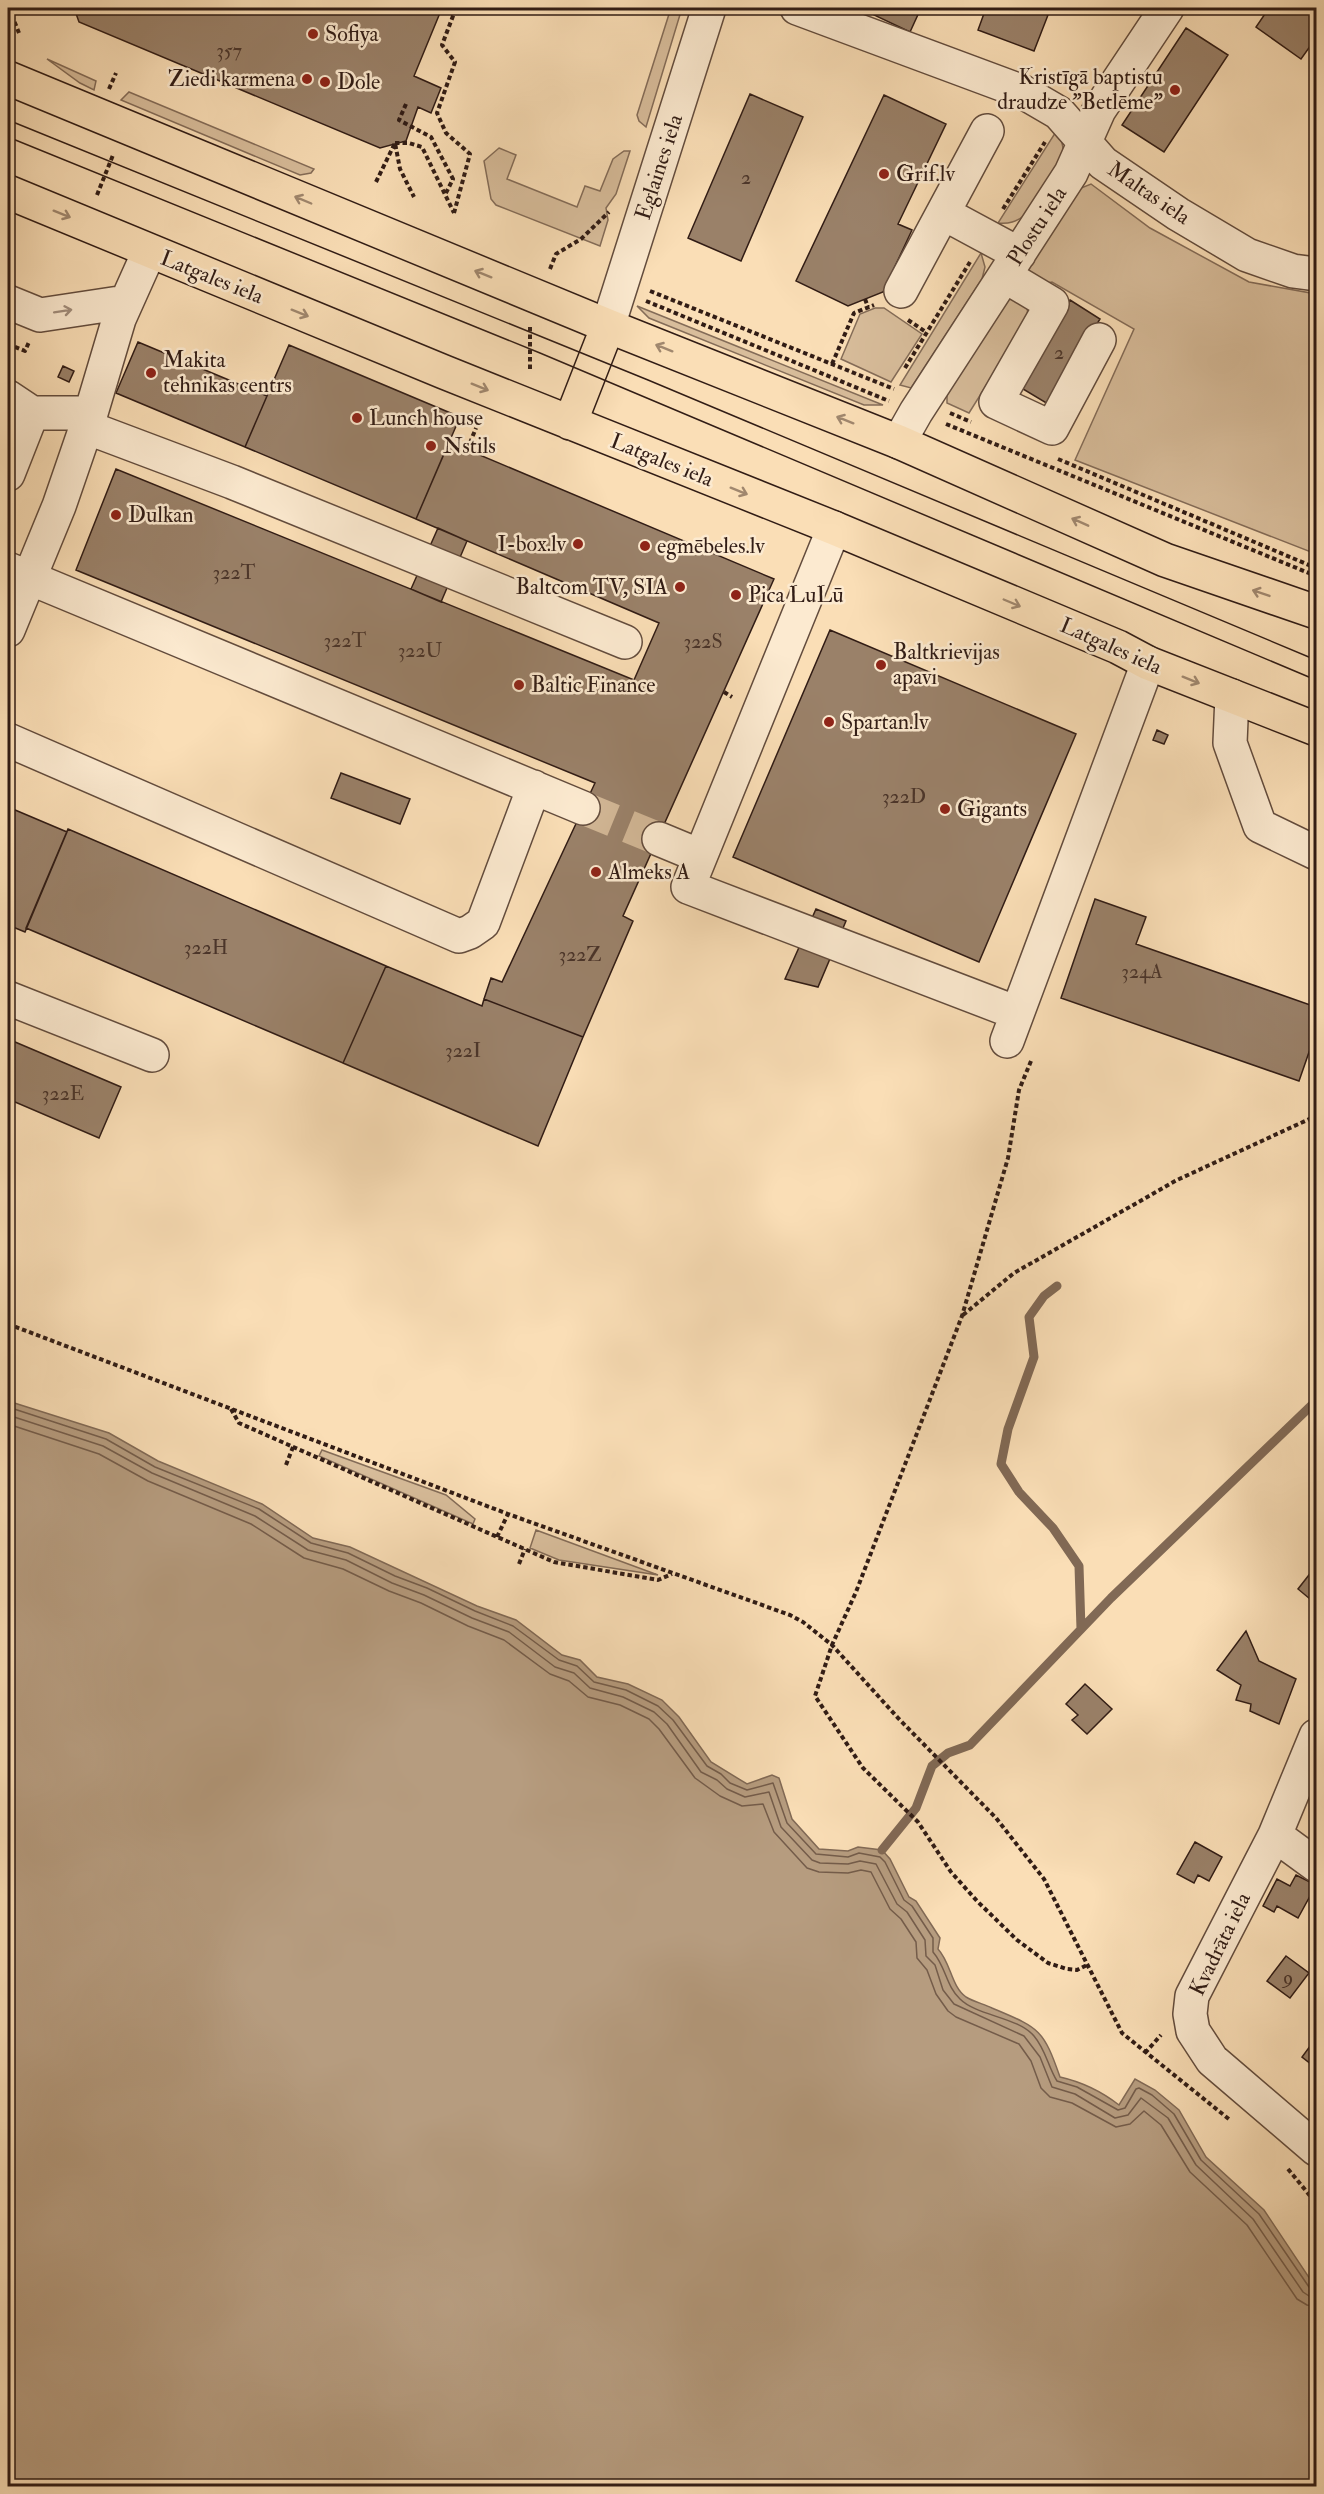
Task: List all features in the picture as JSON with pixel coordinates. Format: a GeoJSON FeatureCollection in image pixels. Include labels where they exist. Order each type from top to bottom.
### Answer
{"type":"FeatureCollection","features":[{"type":"Feature","properties":{"kind":"highway"},"geometry":{"type":"LineString","coordinates":[[8,78],[608,326],[899,442],[1165,560],[1317,612]]}},
{"type":"Feature","properties":{"kind":"highway","name":"Latgales iela"},"geometry":{"type":"LineString","coordinates":[[8,192],[149,252],[834,528],[1118,647],[1148,663],[1317,729]]}},
{"type":"Feature","properties":{"kind":"highway"},"geometry":{"type":"LineString","coordinates":[[570,423],[608,326]]}},
{"type":"Feature","properties":{"kind":"street","name":"Eglaines iela"},"geometry":{"type":"LineString","coordinates":[[608,326],[709,8]]}},
{"type":"Feature","properties":{"kind":"street","name":"Maltas iela"},"geometry":{"type":"LineString","coordinates":[[797,8],[1023,92],[1059,113],[1103,163],[1178,214],[1247,255],[1293,272],[1317,274]]}},
{"type":"Feature","properties":{"kind":"street","name":"Plostu iela"},"geometry":{"type":"LineString","coordinates":[[899,442],[916,412],[1071,173],[1100,110],[1167,8]]}},
{"type":"Feature","properties":{"kind":"street"},"geometry":{"type":"LineString","coordinates":[[894,303],[987,131]]}},
{"type":"Feature","properties":{"kind":"street"},"geometry":{"type":"LineString","coordinates":[[943,213],[1012,265],[1052,304],[996,402],[1052,428],[1099,340]]}},
{"type":"Feature","properties":{"kind":"street"},"geometry":{"type":"LineString","coordinates":[[8,630],[18,573],[58,506],[126,302],[149,252]]}},
{"type":"Feature","properties":{"kind":"street"},"geometry":{"type":"LineString","coordinates":[[8,302],[40,315],[126,302]]}},
{"type":"Feature","properties":{"kind":"street"},"geometry":{"type":"LineString","coordinates":[[8,474],[20,405],[88,420],[232,482],[625,642]]}},
{"type":"Feature","properties":{"kind":"street"},"geometry":{"type":"LineString","coordinates":[[834,528],[688,887],[1012,1027],[1148,663]]}},
{"type":"Feature","properties":{"kind":"street"},"geometry":{"type":"LineString","coordinates":[[18,573],[583,808]]}},
{"type":"Feature","properties":{"kind":"street"},"geometry":{"type":"LineString","coordinates":[[1232,696],[1230,743],[1260,826],[1317,853]]}},
{"type":"Feature","properties":{"kind":"street"},"geometry":{"type":"LineString","coordinates":[[8,740],[459,936],[483,923],[534,787]]}},
{"type":"Feature","properties":{"kind":"street"},"geometry":{"type":"LineString","coordinates":[[659,839],[700,856]]}},
{"type":"Feature","properties":{"kind":"street"},"geometry":{"type":"LineString","coordinates":[[8,998],[152,1055]]}},
{"type":"Feature","properties":{"kind":"street","name":"Kvadrāta iela"},"geometry":{"type":"LineString","coordinates":[[1317,1736],[1275,1835],[1192,1996],[1190,2014],[1193,2031],[1212,2060],[1317,2149]]}},
{"type":"Feature","properties":{"kind":"street"},"geometry":{"type":"LineString","coordinates":[[1275,1835],[1317,1866]]}},
{"type":"Feature","properties":{"kind":"path"},"geometry":{"type":"LineString","coordinates":[[9,8],[19,33]]}},
{"type":"Feature","properties":{"kind":"path"},"geometry":{"type":"LineString","coordinates":[[395,143],[409,143],[422,147],[454,213],[470,154],[446,133],[437,113],[455,62],[442,45],[456,8]]}},
{"type":"Feature","properties":{"kind":"path"},"geometry":{"type":"LineString","coordinates":[[406,104],[399,120],[431,136],[453,179],[445,195]]}},
{"type":"Feature","properties":{"kind":"path"},"geometry":{"type":"LineString","coordinates":[[376,182],[395,143]]}},
{"type":"Feature","properties":{"kind":"path"},"geometry":{"type":"LineString","coordinates":[[395,143],[400,169],[414,197]]}},
{"type":"Feature","properties":{"kind":"path"},"geometry":{"type":"LineString","coordinates":[[104,152],[113,155],[97,195],[106,198]]}},
{"type":"Feature","properties":{"kind":"path"},"geometry":{"type":"LineString","coordinates":[[546,278],[556,254],[581,239],[609,212]]}},
{"type":"Feature","properties":{"kind":"path"},"geometry":{"type":"LineString","coordinates":[[641,298],[1317,576]]}},
{"type":"Feature","properties":{"kind":"path"},"geometry":{"type":"LineString","coordinates":[[865,299],[868,307]]}},
{"type":"Feature","properties":{"kind":"path"},"geometry":{"type":"LineString","coordinates":[[832,364],[854,313],[868,307],[894,303],[926,332]]}},
{"type":"Feature","properties":{"kind":"path"},"geometry":{"type":"LineString","coordinates":[[530,324],[530,371]]}},
{"type":"Feature","properties":{"kind":"path"},"geometry":{"type":"LineString","coordinates":[[467,450],[476,428]]}},
{"type":"Feature","properties":{"kind":"path"},"geometry":{"type":"LineString","coordinates":[[1019,1090],[1008,1158],[962,1316],[856,1592],[832,1645],[815,1696],[863,1768],[918,1822],[951,1872],[1017,1940],[1048,1963],[1077,1970],[1087,1965]]}},
{"type":"Feature","properties":{"kind":"path"},"geometry":{"type":"LineString","coordinates":[[962,1316],[1014,1274],[1177,1180],[1317,1116]]}},
{"type":"Feature","properties":{"kind":"path"},"geometry":{"type":"LineString","coordinates":[[8,1324],[508,1514],[790,1615],[803,1622],[832,1645],[898,1718],[996,1818],[1044,1879],[1122,2033],[1235,2124]]}},
{"type":"Feature","properties":{"kind":"path"},"geometry":{"type":"LineString","coordinates":[[230,1408],[239,1423],[555,1562],[658,1580],[673,1573]]}},
{"type":"Feature","properties":{"kind":"path"},"geometry":{"type":"LineString","coordinates":[[286,1465],[293,1447]]}},
{"type":"Feature","properties":{"kind":"path"},"geometry":{"type":"LineString","coordinates":[[497,1537],[508,1514]]}},
{"type":"Feature","properties":{"kind":"path"},"geometry":{"type":"LineString","coordinates":[[519,1564],[525,1549]]}},
{"type":"Feature","properties":{"kind":"path"},"geometry":{"type":"LineString","coordinates":[[1145,2053],[1160,2037]]}},
{"type":"Feature","properties":{"kind":"path"},"geometry":{"type":"LineString","coordinates":[[1287,2168],[1317,2203]]}},
{"type":"Feature","properties":{"kind":"shaded area"},"geometry":{"type":"Polygon","coordinates":[[[673,8],[682,8],[646,127],[639,121],[637,115],[670,11],[673,8]]]}},
{"type":"Feature","properties":{"kind":"shaded area"},"geometry":{"type":"Polygon","coordinates":[[[47,59],[96,81],[94,90],[80,83],[47,59]]]}},
{"type":"Feature","properties":{"kind":"shaded area"},"geometry":{"type":"Polygon","coordinates":[[[129,92],[314,169],[311,173],[300,175],[121,100],[129,92]]]}},
{"type":"Feature","properties":{"kind":"shaded area"},"geometry":{"type":"Polygon","coordinates":[[[1057,130],[1063,153],[1053,176],[1025,215],[1012,222],[998,223],[1057,130]]]}},
{"type":"Feature","properties":{"kind":"shaded area"},"geometry":{"type":"Polygon","coordinates":[[[499,148],[516,155],[507,179],[577,207],[585,186],[600,191],[613,159],[624,151],[630,151],[616,194],[606,208],[608,220],[600,246],[496,205],[491,199],[484,161],[499,148]]]}},
{"type":"Feature","properties":{"kind":"shaded area"},"geometry":{"type":"Polygon","coordinates":[[[1091,184],[1150,228],[1249,282],[1316,294],[1316,554],[1075,460],[1134,329],[1052,282],[1042,284],[1023,272],[1071,192],[1091,184]]]}},
{"type":"Feature","properties":{"kind":"shaded area"},"geometry":{"type":"Polygon","coordinates":[[[981,253],[985,267],[982,279],[911,388],[900,385],[981,253]]]}},
{"type":"Feature","properties":{"kind":"shaded area"},"geometry":{"type":"Polygon","coordinates":[[[1011,296],[1027,305],[1028,319],[969,413],[947,403],[947,391],[1000,304],[1011,296]]]}},
{"type":"Feature","properties":{"kind":"shaded area"},"geometry":{"type":"Polygon","coordinates":[[[637,306],[883,405],[864,405],[649,318],[637,306]]]}},
{"type":"Feature","properties":{"kind":"shaded area"},"geometry":{"type":"Polygon","coordinates":[[[875,308],[884,308],[922,334],[891,382],[841,359],[860,314],[875,308]]]}},
{"type":"Feature","properties":{"kind":"shaded area"},"geometry":{"type":"Polygon","coordinates":[[[322,1450],[446,1495],[475,1519],[473,1524],[319,1456],[322,1450]]]}},
{"type":"Feature","properties":{"kind":"shaded area"},"geometry":{"type":"Polygon","coordinates":[[[536,1530],[658,1575],[559,1560],[530,1548],[536,1530]]]}},
{"type":"Feature","properties":{"kind":"water"},"geometry":{"type":"Polygon","coordinates":[[[8,1401],[109,1433],[158,1461],[262,1504],[313,1538],[350,1547],[477,1606],[516,1620],[562,1655],[580,1660],[597,1677],[628,1684],[662,1700],[679,1717],[711,1762],[747,1784],[772,1775],[779,1778],[792,1819],[819,1849],[848,1851],[858,1847],[882,1850],[890,1859],[909,1897],[916,1901],[940,1938],[938,1949],[957,1987],[966,1997],[1030,2026],[1049,2048],[1060,2077],[1091,2088],[1119,2105],[1135,2079],[1155,2090],[1179,2110],[1206,2157],[1264,2210],[1316,2288],[1316,2486],[8,2486],[8,1401]]]}},
{"type":"Feature","properties":{"kind":"building","name":"Dole"},"geometry":{"type":"Polygon","coordinates":[[[74,8],[442,8],[414,76],[441,88],[431,113],[418,107],[406,141],[380,148],[79,22],[74,8]]]}},
{"type":"Feature","properties":{"kind":"building"},"geometry":{"type":"Polygon","coordinates":[[[877,8],[921,8],[910,32],[874,15],[877,8]]]}},
{"type":"Feature","properties":{"kind":"building"},"geometry":{"type":"Polygon","coordinates":[[[986,8],[1029,8],[1048,15],[1034,51],[978,30],[986,8]]]}},
{"type":"Feature","properties":{"kind":"building"},"geometry":{"type":"Polygon","coordinates":[[[1269,8],[1316,8],[1316,38],[1301,59],[1256,27],[1269,8]]]}},
{"type":"Feature","properties":{"kind":"building","name":"Kristīgā baptistu draudze \"Betlēme\""},"geometry":{"type":"Polygon","coordinates":[[[1186,28],[1228,55],[1164,152],[1122,125],[1186,28]]]}},
{"type":"Feature","properties":{"kind":"building"},"geometry":{"type":"Polygon","coordinates":[[[750,94],[803,117],[741,261],[688,238],[750,94]]]}},
{"type":"Feature","properties":{"kind":"building","name":"Grif.lv"},"geometry":{"type":"Polygon","coordinates":[[[884,95],[946,124],[898,224],[912,230],[883,292],[848,306],[796,281],[884,95]]]}},
{"type":"Feature","properties":{"kind":"building"},"geometry":{"type":"Polygon","coordinates":[[[1070,300],[1100,319],[1048,404],[1018,386],[1070,300]]]}},
{"type":"Feature","properties":{"kind":"building"},"geometry":{"type":"Polygon","coordinates":[[[138,342],[267,396],[245,447],[116,393],[138,342]]]}},
{"type":"Feature","properties":{"kind":"building"},"geometry":{"type":"Polygon","coordinates":[[[289,345],[460,417],[416,519],[245,447],[289,345]]]}},
{"type":"Feature","properties":{"kind":"building"},"geometry":{"type":"Polygon","coordinates":[[[63,366],[74,371],[69,382],[58,377],[63,366]]]}},
{"type":"Feature","properties":{"kind":"building"},"geometry":{"type":"Polygon","coordinates":[[[449,442],[774,579],[623,916],[633,921],[583,1037],[484,999],[491,978],[502,982],[595,783],[76,570],[116,469],[634,680],[659,623],[416,519],[449,442]]]}},
{"type":"Feature","properties":{"kind":"building"},"geometry":{"type":"Polygon","coordinates":[[[438,528],[467,541],[441,602],[411,589],[438,528]]]}},
{"type":"Feature","properties":{"kind":"building"},"geometry":{"type":"Polygon","coordinates":[[[830,630],[1076,734],[979,962],[733,857],[830,630]]]}},
{"type":"Feature","properties":{"kind":"building"},"geometry":{"type":"Polygon","coordinates":[[[1157,730],[1168,735],[1164,744],[1153,740],[1157,730]]]}},
{"type":"Feature","properties":{"kind":"building"},"geometry":{"type":"Polygon","coordinates":[[[341,773],[410,799],[400,824],[331,798],[341,773]]]}},
{"type":"Feature","properties":{"kind":"building"},"geometry":{"type":"Polygon","coordinates":[[[8,807],[67,832],[25,932],[8,925],[8,807]]]}},
{"type":"Feature","properties":{"kind":"building"},"geometry":{"type":"Polygon","coordinates":[[[68,829],[386,966],[343,1063],[26,928],[68,829]]]}},
{"type":"Feature","properties":{"kind":"building"},"geometry":{"type":"Polygon","coordinates":[[[1095,899],[1146,917],[1136,944],[1316,1007],[1316,1032],[1299,1081],[1061,998],[1095,899]]]}},
{"type":"Feature","properties":{"kind":"building"},"geometry":{"type":"Polygon","coordinates":[[[816,909],[846,921],[818,987],[785,979],[816,909]]]}},
{"type":"Feature","properties":{"kind":"building"},"geometry":{"type":"Polygon","coordinates":[[[386,966],[482,1006],[484,999],[583,1037],[538,1146],[343,1063],[386,966]]]}},
{"type":"Feature","properties":{"kind":"building"},"geometry":{"type":"Polygon","coordinates":[[[8,1039],[121,1087],[99,1138],[8,1099],[8,1039]]]}},
{"type":"Feature","properties":{"kind":"building"},"geometry":{"type":"Polygon","coordinates":[[[1316,1566],[1316,1604],[1298,1589],[1316,1566]]]}},
{"type":"Feature","properties":{"kind":"building"},"geometry":{"type":"Polygon","coordinates":[[[1246,1631],[1259,1661],[1296,1679],[1279,1724],[1250,1711],[1251,1704],[1236,1700],[1241,1685],[1217,1670],[1246,1631]]]}},
{"type":"Feature","properties":{"kind":"building"},"geometry":{"type":"Polygon","coordinates":[[[1085,1684],[1112,1709],[1087,1734],[1072,1720],[1078,1715],[1066,1704],[1085,1684]]]}},
{"type":"Feature","properties":{"kind":"building"},"geometry":{"type":"Polygon","coordinates":[[[1195,1842],[1222,1857],[1209,1881],[1198,1875],[1194,1883],[1177,1874],[1195,1842]]]}},
{"type":"Feature","properties":{"kind":"building"},"geometry":{"type":"Polygon","coordinates":[[[1296,1875],[1316,1885],[1298,1918],[1277,1906],[1274,1912],[1263,1906],[1277,1879],[1290,1886],[1296,1875]]]}},
{"type":"Feature","properties":{"kind":"building"},"geometry":{"type":"Polygon","coordinates":[[[1286,1956],[1309,1973],[1290,1998],[1267,1981],[1286,1956]]]}},
{"type":"Feature","properties":{"kind":"building"},"geometry":{"type":"Polygon","coordinates":[[[1316,2038],[1316,2068],[1302,2057],[1316,2038]]]}},
{"type":"Feature","properties":{"kind":"waterway"},"geometry":{"type":"LineString","coordinates":[[1057,1286],[1044,1296],[1029,1317],[1034,1357],[1008,1429],[1001,1464],[1019,1492],[1053,1528],[1079,1566],[1081,1629]]}},
{"type":"Feature","properties":{"kind":"waterway"},"geometry":{"type":"LineString","coordinates":[[882,1850],[916,1808],[932,1766],[948,1753],[970,1745],[1111,1598],[1316,1401]]}},
{"type":"Feature","properties":{"kind":"tunnel"},"geometry":{"type":"LineString","coordinates":[[583,808],[659,839]]}},
{"type":"Feature","properties":{"kind":"tram line"},"geometry":{"type":"LineString","coordinates":[[8,120],[648,380],[1316,660]]}},
{"type":"Feature","properties":{"kind":"tram line"},"geometry":{"type":"LineString","coordinates":[[8,137],[540,353],[1316,680]]}},
{"type":"Feature","properties":{"kind":"place","name":"Sofiya"},"geometry":{"type":"Point","coordinates":[313,34]}},
{"type":"Feature","properties":{"kind":"place","name":"Ziedi karmena"},"geometry":{"type":"Point","coordinates":[307,79]}},
{"type":"Feature","properties":{"kind":"place","name":"Dole"},"geometry":{"type":"Point","coordinates":[325,82]}},
{"type":"Feature","properties":{"kind":"place","name":"Kristīgā baptistu draudze \"Betlēme\""},"geometry":{"type":"Point","coordinates":[1175,90]}},
{"type":"Feature","properties":{"kind":"place","name":"Grif.lv"},"geometry":{"type":"Point","coordinates":[884,174]}},
{"type":"Feature","properties":{"kind":"place","name":"Makita tehnikas centrs"},"geometry":{"type":"Point","coordinates":[151,373]}},
{"type":"Feature","properties":{"kind":"place","name":"Lunch house"},"geometry":{"type":"Point","coordinates":[357,418]}},
{"type":"Feature","properties":{"kind":"place","name":"Nstils"},"geometry":{"type":"Point","coordinates":[431,446]}},
{"type":"Feature","properties":{"kind":"place","name":"Dulkan"},"geometry":{"type":"Point","coordinates":[116,515]}},
{"type":"Feature","properties":{"kind":"place","name":"I-box.lv"},"geometry":{"type":"Point","coordinates":[578,544]}},
{"type":"Feature","properties":{"kind":"place","name":"egmēbeles.lv"},"geometry":{"type":"Point","coordinates":[645,546]}},
{"type":"Feature","properties":{"kind":"place","name":"Baltcom TV, SIA"},"geometry":{"type":"Point","coordinates":[680,587]}},
{"type":"Feature","properties":{"kind":"place","name":"Pica LuLū"},"geometry":{"type":"Point","coordinates":[736,595]}},
{"type":"Feature","properties":{"kind":"place","name":"Baltkrievijas apavi"},"geometry":{"type":"Point","coordinates":[881,665]}},
{"type":"Feature","properties":{"kind":"place","name":"Baltic Finance"},"geometry":{"type":"Point","coordinates":[519,685]}},
{"type":"Feature","properties":{"kind":"place","name":"Spartan.lv"},"geometry":{"type":"Point","coordinates":[829,722]}},
{"type":"Feature","properties":{"kind":"place","name":"Gigants"},"geometry":{"type":"Point","coordinates":[945,809]}},
{"type":"Feature","properties":{"kind":"place","name":"Almeks A"},"geometry":{"type":"Point","coordinates":[596,872]}}]}
